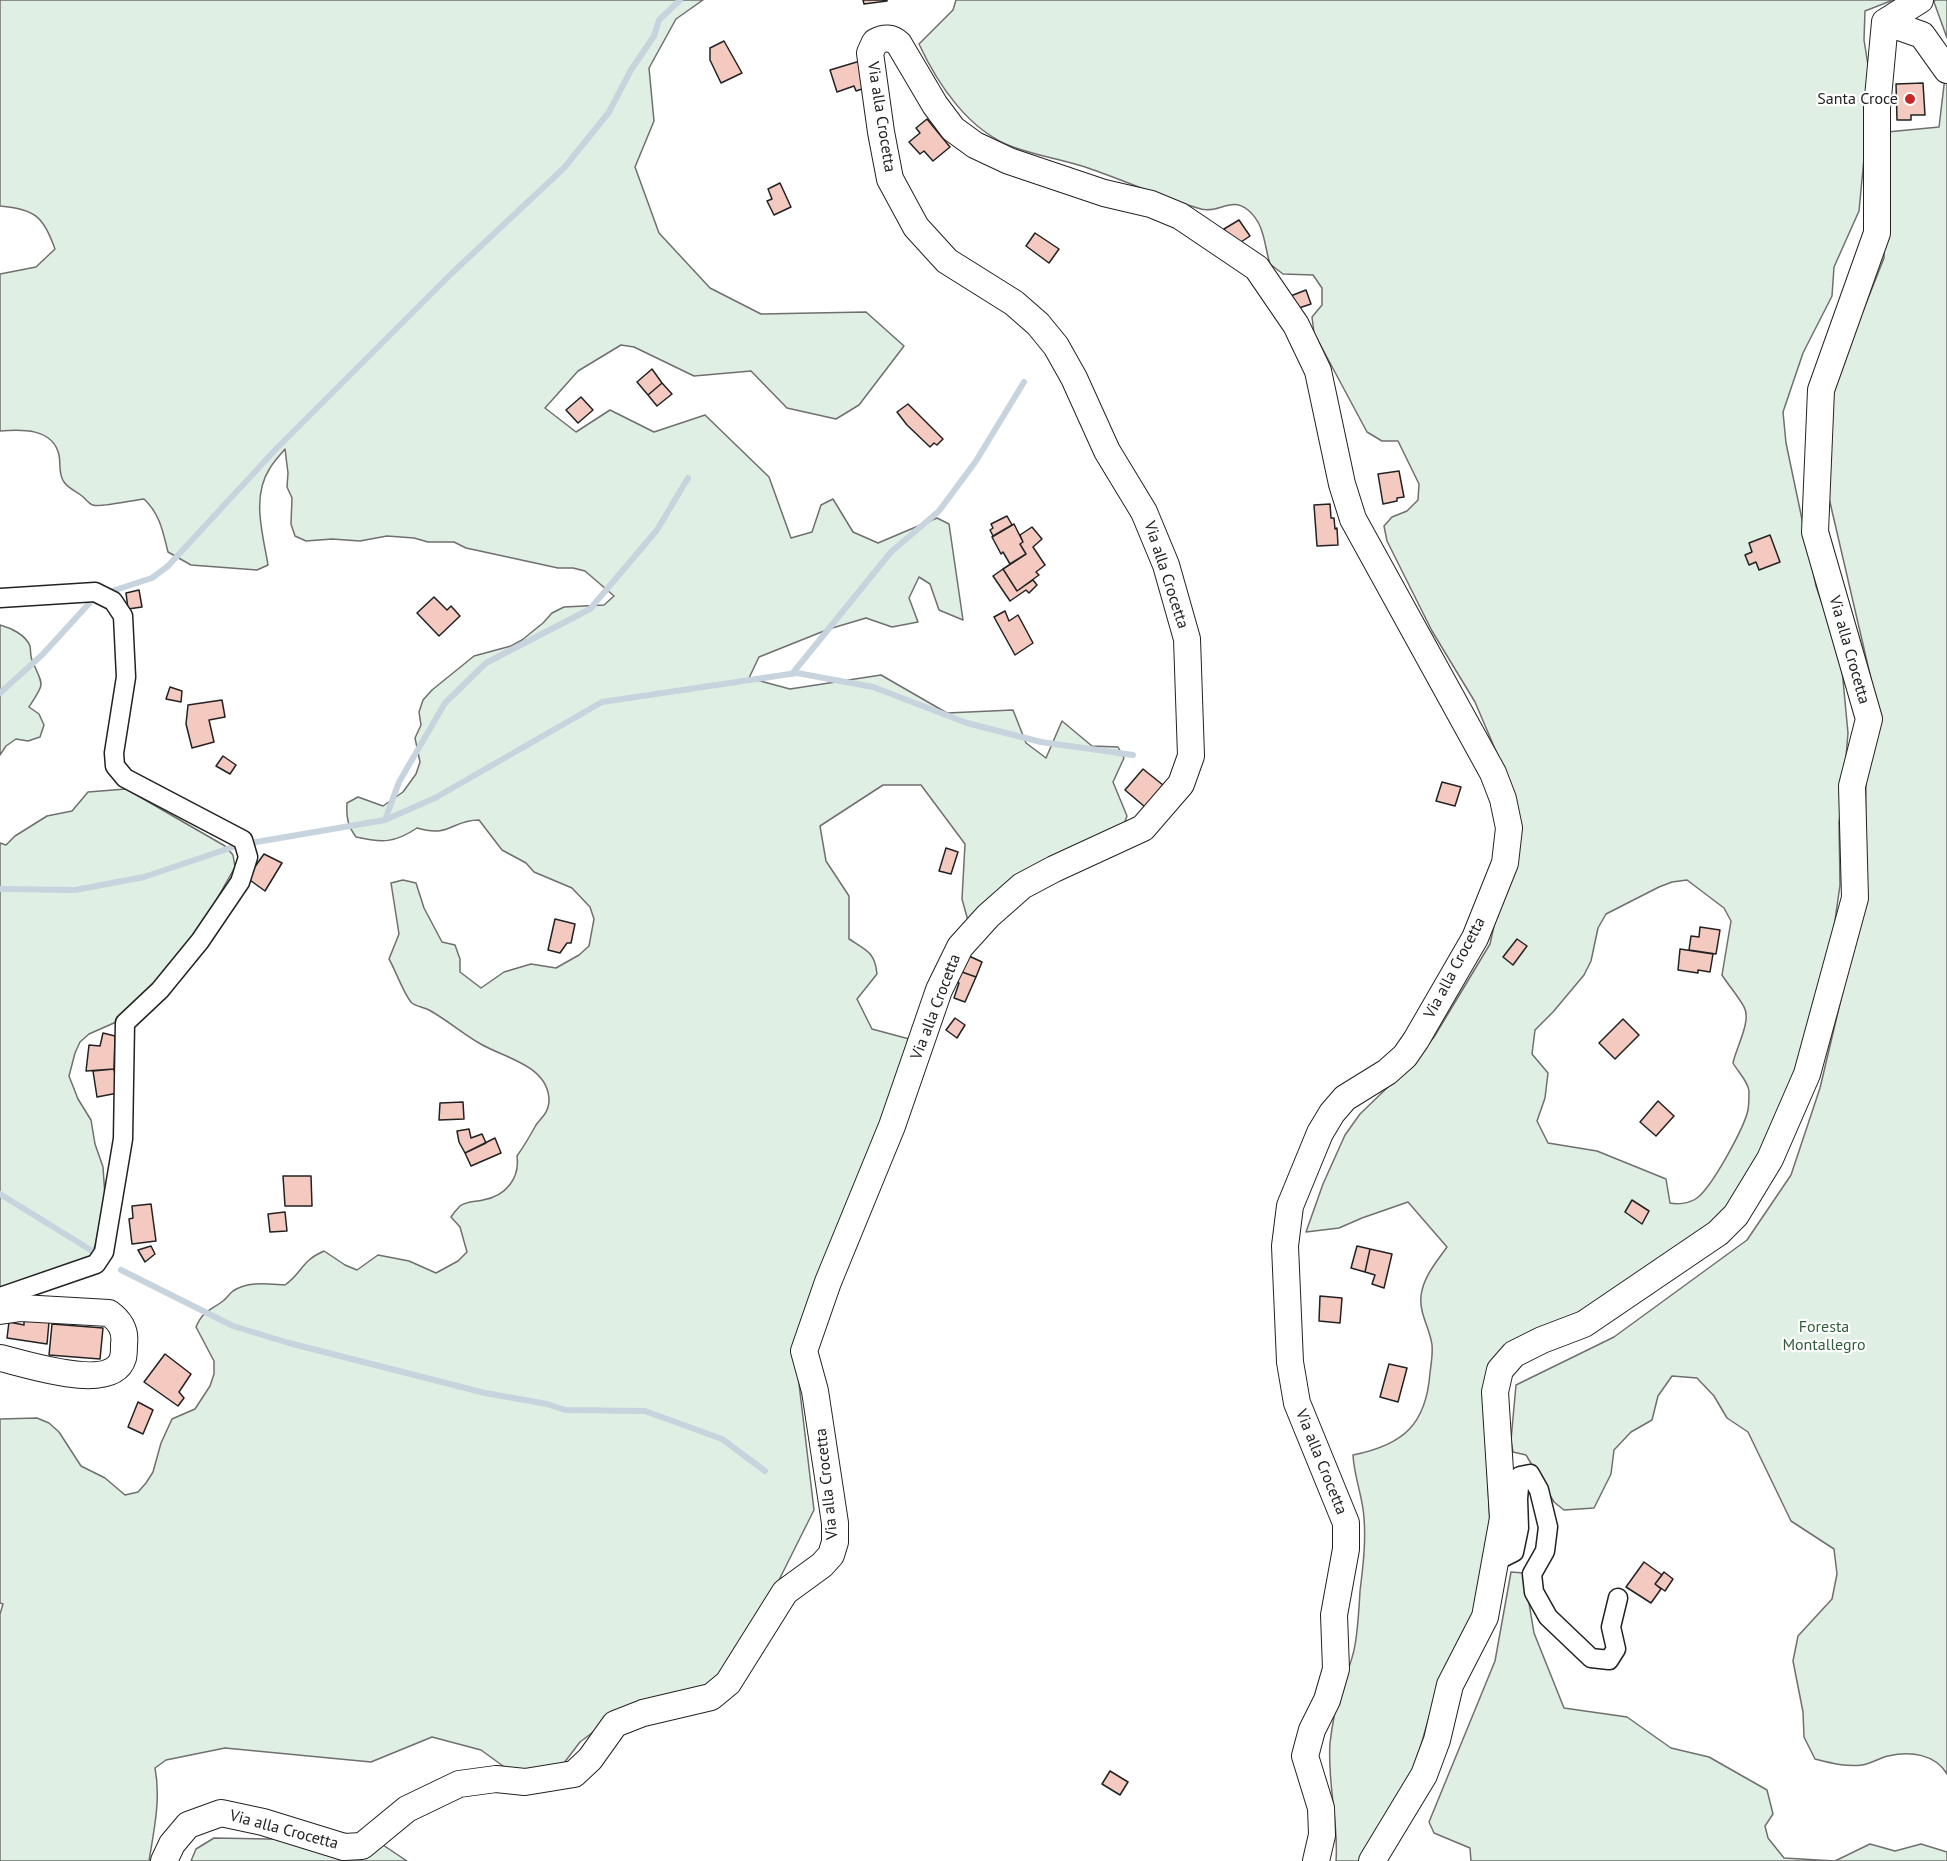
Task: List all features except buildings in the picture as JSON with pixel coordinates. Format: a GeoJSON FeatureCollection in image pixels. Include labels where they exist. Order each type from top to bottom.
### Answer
{"type":"FeatureCollection","features":[{"type":"Feature","properties":{"kind":"street"},"geometry":{"type":"LineString","coordinates":[[1885,22],[1920,0]]}},
{"type":"Feature","properties":{"kind":"street"},"geometry":{"type":"LineString","coordinates":[[1885,22],[1922,35],[1947,70]]}},
{"type":"Feature","properties":{"kind":"street","name":"Via alla Crocetta"},"geometry":{"type":"LineString","coordinates":[[1372,1861],[1424,1775],[1437,1740],[1450,1685],[1485,1617],[1503,1518],[1495,1392],[1500,1370],[1514,1354],[1542,1340],[1584,1324],[1718,1233],[1736,1215],[1770,1159],[1807,1074],[1855,898],[1852,786],[1869,719],[1815,532],[1821,390],[1877,232],[1876,108],[1885,22]]}},
{"type":"Feature","properties":{"kind":"street","name":"Via alla Crocetta"},"geometry":{"type":"LineString","coordinates":[[164,1861],[172,1844],[188,1825],[221,1814],[263,1822],[344,1847],[362,1846],[407,1809],[459,1784],[496,1779],[525,1782],[574,1774],[590,1759],[615,1724],[643,1713],[711,1697],[728,1683],[785,1592],[822,1565],[831,1555],[836,1542],[815,1391],[804,1351],[828,1282],[892,1126],[939,990],[960,947],[988,916],[1022,886],[1143,828],[1181,784],[1191,756],[1187,639],[1166,565],[1144,512],[1107,451],[1074,378],[1056,346],[1038,324],[1014,303],[947,261],[916,226],[890,180],[870,53],[875,42],[891,38],[899,44],[935,105],[953,129],[975,145],[1009,160],[1104,193],[1151,204],[1180,216],[1257,268],[1296,325],[1318,371],[1342,484],[1353,519],[1493,773],[1503,800],[1509,828],[1505,863],[1475,938],[1405,1056],[1387,1072],[1346,1098],[1332,1113],[1320,1133],[1290,1206],[1285,1246],[1293,1383],[1297,1403],[1346,1522],[1346,1549],[1334,1616],[1336,1669],[1327,1700],[1312,1731],[1305,1756],[1321,1808],[1322,1834],[1316,1861]]}},
{"type":"Feature","properties":{"kind":"street"},"geometry":{"type":"LineString","coordinates":[[0,598],[95,592],[113,601],[123,616],[126,666],[114,753],[115,766],[125,778],[243,840],[248,857],[240,882],[200,941],[160,990],[125,1023],[123,1139],[104,1252],[96,1264],[0,1297]]}},
{"type":"Feature","properties":{"kind":"street"},"geometry":{"type":"LineString","coordinates":[[0,1311],[21,1308],[109,1313],[118,1320],[125,1335],[123,1360],[114,1369],[84,1377],[0,1358]]}},
{"type":"Feature","properties":{"kind":"street"},"geometry":{"type":"LineString","coordinates":[[1496,1561],[1514,1552],[1519,1527],[1520,1476],[1530,1474],[1539,1490],[1548,1527],[1545,1551],[1532,1574],[1534,1592],[1548,1617],[1591,1658],[1608,1660],[1616,1649],[1611,1627],[1618,1598]]}},
{"type":"Feature","properties":{"kind":"green space"},"geometry":{"type":"Polygon","coordinates":[[[0,0],[703,0],[676,19],[649,68],[654,121],[635,167],[659,233],[710,288],[761,314],[866,312],[904,346],[859,405],[836,419],[787,408],[751,371],[694,376],[634,347],[621,345],[578,371],[545,408],[576,432],[610,410],[654,432],[705,415],[769,477],[791,538],[812,532],[821,505],[833,499],[853,532],[878,543],[937,518],[949,524],[963,620],[939,610],[930,584],[919,577],[909,598],[918,622],[892,627],[866,618],[829,629],[759,657],[749,678],[790,689],[881,675],[947,713],[1013,710],[1026,743],[1046,758],[1062,721],[1092,746],[1118,747],[1124,758],[1113,782],[1127,816],[1123,827],[970,928],[962,899],[965,844],[921,785],[883,785],[820,826],[826,861],[849,896],[849,939],[869,952],[876,967],[877,974],[857,999],[872,1029],[913,1040],[797,1367],[814,1510],[749,1640],[720,1680],[700,1694],[613,1717],[580,1742],[551,1780],[525,1782],[481,1750],[432,1737],[371,1762],[225,1748],[166,1760],[155,1768],[157,1803],[149,1861],[0,1861],[0,1614],[3,1604],[0,1603],[0,1419],[37,1418],[49,1423],[59,1432],[81,1466],[105,1478],[125,1495],[138,1492],[153,1472],[161,1443],[172,1419],[195,1409],[210,1386],[214,1374],[214,1361],[196,1327],[204,1314],[233,1291],[252,1284],[285,1285],[306,1263],[324,1251],[357,1270],[378,1255],[409,1261],[436,1273],[458,1261],[467,1252],[460,1227],[451,1217],[463,1204],[491,1198],[510,1185],[516,1172],[517,1156],[547,1109],[549,1102],[547,1089],[542,1079],[534,1071],[479,1043],[436,1014],[409,1000],[389,959],[399,934],[391,883],[403,880],[416,883],[424,908],[442,942],[455,945],[460,959],[460,972],[481,988],[504,972],[531,964],[556,968],[579,955],[589,946],[594,919],[590,907],[572,888],[534,872],[526,863],[502,850],[479,820],[437,831],[417,828],[395,839],[373,840],[356,837],[348,822],[347,803],[358,797],[383,806],[403,792],[416,774],[420,762],[415,738],[421,725],[419,712],[423,700],[474,656],[511,646],[522,640],[552,613],[564,607],[604,605],[614,596],[585,571],[558,568],[466,548],[454,542],[428,542],[414,538],[387,536],[360,541],[332,539],[306,541],[295,536],[291,524],[292,498],[287,487],[285,449],[270,468],[261,491],[261,528],[268,565],[257,570],[191,565],[168,552],[157,517],[144,499],[97,506],[92,504],[62,479],[59,455],[56,446],[50,440],[35,432],[0,431],[0,274],[36,267],[55,249],[42,222],[30,212],[0,206],[0,0]]]}},
{"type":"Feature","properties":{"kind":"green space"},"geometry":{"type":"Polygon","coordinates":[[[956,0],[1893,0],[1865,11],[1864,40],[1871,84],[1859,211],[1834,267],[1832,296],[1803,353],[1783,412],[1786,443],[1816,586],[1841,659],[1848,733],[1839,822],[1840,885],[1827,977],[1770,1142],[1715,1229],[1564,1321],[1484,1400],[1490,1526],[1481,1582],[1471,1620],[1436,1693],[1408,1781],[1363,1861],[1336,1861],[1330,1758],[1335,1711],[1355,1645],[1364,1555],[1365,1527],[1353,1455],[1386,1445],[1398,1438],[1409,1430],[1423,1406],[1428,1391],[1432,1348],[1422,1309],[1422,1289],[1427,1276],[1447,1247],[1408,1202],[1339,1228],[1306,1232],[1323,1184],[1345,1135],[1360,1114],[1418,1058],[1434,1037],[1490,944],[1498,908],[1510,784],[1475,702],[1432,631],[1387,541],[1384,526],[1392,517],[1407,511],[1418,500],[1419,484],[1398,441],[1382,441],[1367,432],[1314,333],[1312,317],[1322,305],[1322,288],[1313,275],[1283,274],[1270,264],[1258,222],[1242,206],[1230,205],[1207,210],[1201,209],[1088,168],[1013,147],[982,130],[945,90],[919,44],[953,10],[956,0]],[[1687,880],[1659,887],[1606,914],[1598,928],[1591,961],[1584,975],[1535,1030],[1532,1054],[1548,1073],[1545,1098],[1537,1121],[1548,1143],[1597,1151],[1666,1179],[1670,1203],[1673,1204],[1697,1198],[1711,1182],[1727,1157],[1748,1110],[1748,1087],[1733,1063],[1745,1026],[1746,1013],[1742,1003],[1722,975],[1731,921],[1724,908],[1687,880]]]}},
{"type":"Feature","properties":{"kind":"green space"},"geometry":{"type":"Polygon","coordinates":[[[1935,0],[1947,0],[1947,38],[1934,2],[1935,0]]]}},
{"type":"Feature","properties":{"kind":"green space","name":"Foresta Montallegro"},"geometry":{"type":"Polygon","coordinates":[[[1945,77],[1947,79],[1947,1774],[1936,1762],[1914,1754],[1888,1756],[1862,1765],[1838,1764],[1815,1759],[1804,1737],[1803,1712],[1793,1661],[1798,1636],[1832,1599],[1837,1574],[1834,1549],[1791,1521],[1748,1432],[1727,1418],[1714,1396],[1697,1378],[1672,1376],[1658,1396],[1652,1420],[1631,1432],[1614,1450],[1611,1474],[1594,1508],[1564,1510],[1554,1502],[1526,1455],[1513,1452],[1511,1440],[1516,1385],[1614,1337],[1747,1240],[1791,1175],[1820,1088],[1864,902],[1866,781],[1881,722],[1829,498],[1823,412],[1884,258],[1887,132],[1939,127],[1945,77]]]}},
{"type":"Feature","properties":{"kind":"green space"},"geometry":{"type":"Polygon","coordinates":[[[0,625],[22,635],[30,646],[31,658],[41,684],[29,707],[39,714],[44,725],[40,737],[28,741],[16,739],[6,746],[0,755],[0,625]]]}},
{"type":"Feature","properties":{"kind":"green space"},"geometry":{"type":"Polygon","coordinates":[[[126,789],[225,846],[233,855],[235,867],[205,920],[174,962],[123,1019],[89,1034],[80,1042],[75,1053],[69,1076],[78,1099],[91,1120],[95,1144],[103,1167],[105,1196],[95,1246],[89,1258],[0,1291],[0,843],[6,845],[15,836],[47,816],[72,811],[88,792],[126,789]]]}},
{"type":"Feature","properties":{"kind":"green space"},"geometry":{"type":"Polygon","coordinates":[[[1511,1572],[1524,1573],[1534,1633],[1564,1708],[1627,1717],[1671,1748],[1709,1757],[1767,1790],[1773,1814],[1765,1826],[1768,1838],[1784,1858],[1835,1861],[1471,1861],[1470,1848],[1434,1833],[1429,1822],[1495,1661],[1511,1572]]]}},
{"type":"Feature","properties":{"kind":"green space"},"geometry":{"type":"Polygon","coordinates":[[[214,1838],[377,1841],[407,1861],[191,1861],[196,1849],[214,1838]]]}},
{"type":"Feature","properties":{"kind":"green space"},"geometry":{"type":"Polygon","coordinates":[[[1870,1844],[1895,1851],[1921,1844],[1947,1852],[1947,1861],[1835,1861],[1870,1844]]]}},
{"type":"Feature","properties":{"kind":"waterway"},"geometry":{"type":"LineString","coordinates":[[106,593],[152,578],[168,566],[276,449],[451,274],[564,168],[609,112],[631,70],[654,36],[659,20],[680,0]]}},
{"type":"Feature","properties":{"kind":"waterway"},"geometry":{"type":"LineString","coordinates":[[792,674],[891,552],[939,511],[976,461],[1024,382]]}},
{"type":"Feature","properties":{"kind":"waterway"},"geometry":{"type":"LineString","coordinates":[[385,820],[399,782],[445,703],[486,663],[590,609],[657,530],[688,478]]}},
{"type":"Feature","properties":{"kind":"waterway"},"geometry":{"type":"LineString","coordinates":[[0,693],[43,654],[94,598]]}},
{"type":"Feature","properties":{"kind":"waterway"},"geometry":{"type":"LineString","coordinates":[[0,889],[75,890],[144,877],[239,845],[385,820],[435,798],[602,702],[797,673],[873,687],[967,723],[1041,742],[1133,755]]}},
{"type":"Feature","properties":{"kind":"waterway"},"geometry":{"type":"LineString","coordinates":[[0,1194],[94,1252]]}},
{"type":"Feature","properties":{"kind":"waterway"},"geometry":{"type":"LineString","coordinates":[[121,1270],[233,1326],[289,1343],[485,1393],[547,1404],[565,1410],[645,1411],[722,1439],[765,1471]]}},
{"type":"Feature","properties":{"kind":"place","name":"Santa Croce"},"geometry":{"type":"Point","coordinates":[1910,99]}}]}
